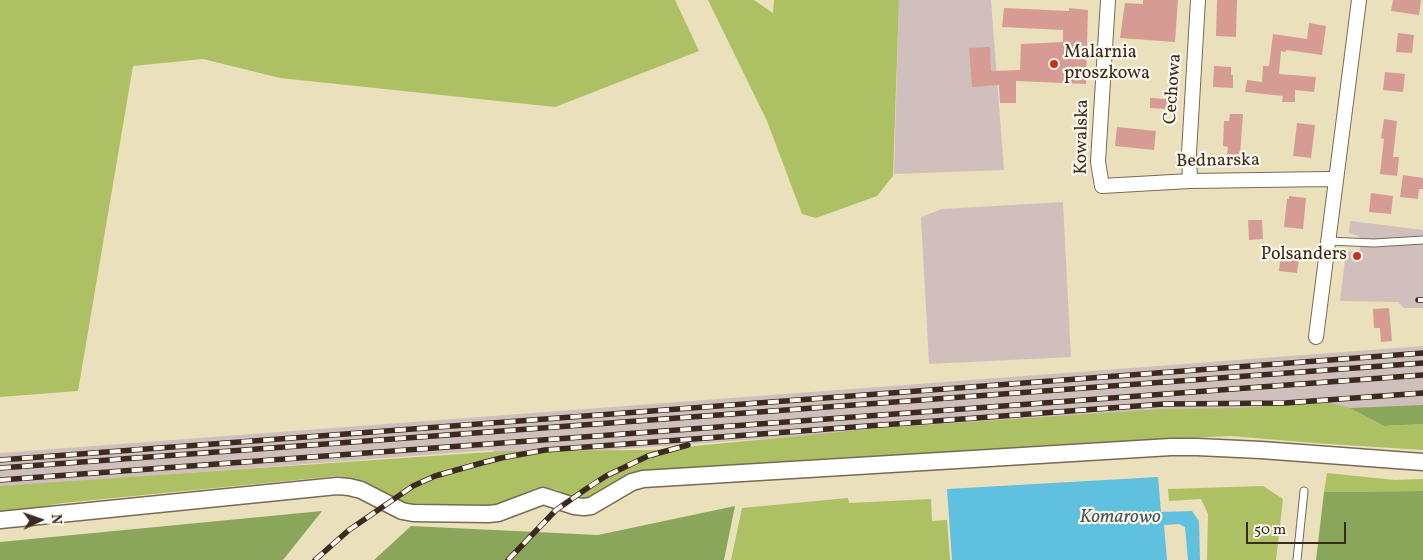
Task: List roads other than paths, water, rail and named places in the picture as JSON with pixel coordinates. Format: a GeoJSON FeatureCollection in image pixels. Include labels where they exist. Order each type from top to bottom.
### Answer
{"type":"FeatureCollection","features":[{"type":"Feature","properties":{"kind":"street","name":"Kowalska"},"geometry":{"type":"LineString","coordinates":[[1102,186],[1098,162],[1108,0]]}},
{"type":"Feature","properties":{"kind":"street","name":"Cechowa"},"geometry":{"type":"LineString","coordinates":[[1190,181],[1189,153],[1198,0]]}},
{"type":"Feature","properties":{"kind":"street"},"geometry":{"type":"LineString","coordinates":[[1316,337],[1359,0]]}},
{"type":"Feature","properties":{"kind":"street","name":"Bednarska"},"geometry":{"type":"LineString","coordinates":[[1102,186],[1190,181],[1336,180]]}},
{"type":"Feature","properties":{"kind":"street"},"geometry":{"type":"LineString","coordinates":[[0,520],[337,486],[361,490],[402,511],[413,513],[488,514],[498,513],[543,496],[574,506],[591,506],[632,482],[642,479],[1171,448],[1197,447],[1261,450],[1423,462]]}},
{"type":"Feature","properties":{"kind":"lane"},"geometry":{"type":"LineString","coordinates":[[1328,241],[1374,243],[1423,240]]}},
{"type":"Feature","properties":{"kind":"lane"},"geometry":{"type":"LineString","coordinates":[[1297,560],[1304,491]]}},
{"type":"Feature","properties":{"kind":"water","name":"Komarowo"},"geometry":{"type":"Polygon","coordinates":[[[1158,477],[1161,512],[1192,511],[1199,521],[1200,560],[1188,560],[1185,527],[1179,524],[1164,525],[1167,560],[952,560],[947,489],[1158,477]]]}},
{"type":"Feature","properties":{"kind":"railway"},"geometry":{"type":"LineString","coordinates":[[1418,300],[1423,300]]}},
{"type":"Feature","properties":{"kind":"railway"},"geometry":{"type":"LineString","coordinates":[[0,460],[1423,353]]}},
{"type":"Feature","properties":{"kind":"railway"},"geometry":{"type":"LineString","coordinates":[[0,468],[1423,363]]}},
{"type":"Feature","properties":{"kind":"railway"},"geometry":{"type":"LineString","coordinates":[[0,480],[1423,375]]}},
{"type":"Feature","properties":{"kind":"railway"},"geometry":{"type":"LineString","coordinates":[[315,560],[349,530],[413,486],[435,476],[478,464],[545,450],[1164,404],[1285,403],[1423,393]]}},
{"type":"Feature","properties":{"kind":"railway"},"geometry":{"type":"LineString","coordinates":[[508,560],[556,510],[606,476],[648,456],[688,445]]}},
{"type":"Feature","properties":{"kind":"place","name":"Malarnia proszkowa"},"geometry":{"type":"Point","coordinates":[1054,64]}},
{"type":"Feature","properties":{"kind":"place","name":"Polsanders"},"geometry":{"type":"Point","coordinates":[1357,256]}}]}
